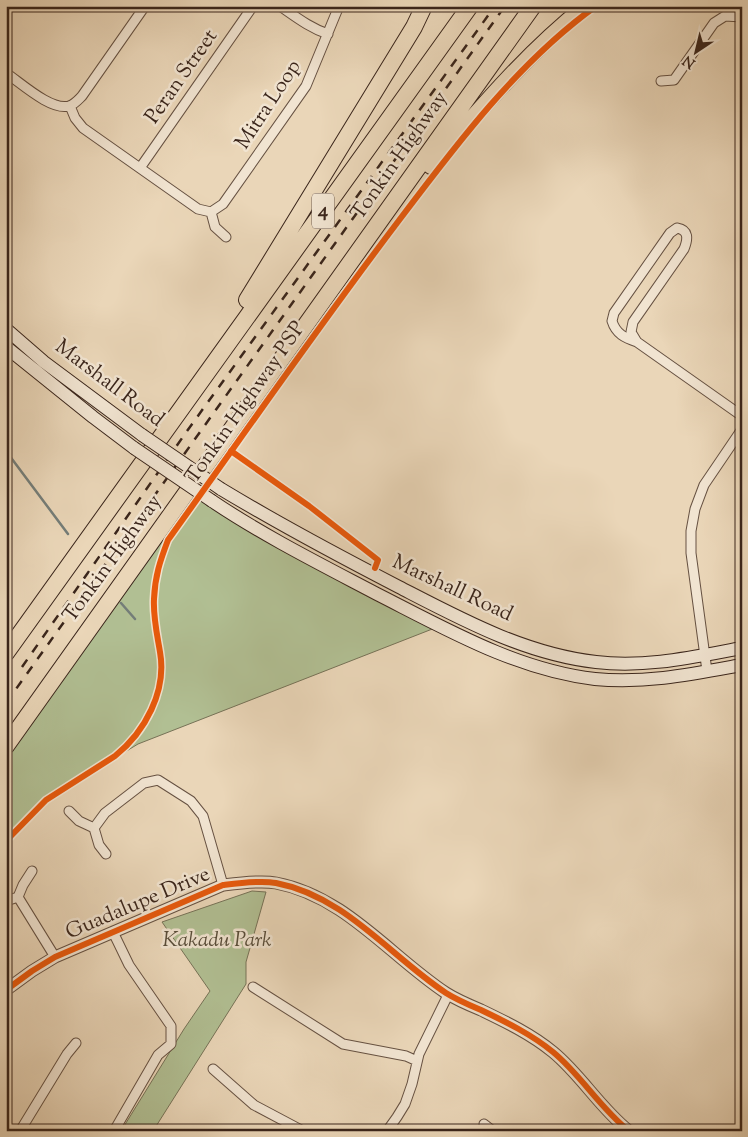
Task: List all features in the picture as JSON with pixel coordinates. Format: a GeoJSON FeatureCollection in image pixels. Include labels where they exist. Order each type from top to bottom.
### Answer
{"type":"FeatureCollection","features":[{"type":"Feature","properties":{"kind":"highway"},"geometry":{"type":"LineString","coordinates":[[385,74],[416,6]]}},
{"type":"Feature","properties":{"kind":"highway"},"geometry":{"type":"LineString","coordinates":[[177,415],[414,27],[424,6]]}},
{"type":"Feature","properties":{"kind":"highway","name":"Tonkin Highway"},"geometry":{"type":"LineString","coordinates":[[6,653],[470,6]]}},
{"type":"Feature","properties":{"kind":"highway","name":"Tonkin Highway"},"geometry":{"type":"LineString","coordinates":[[6,746],[533,6]]}},
{"type":"Feature","properties":{"kind":"highway"},"geometry":{"type":"LineString","coordinates":[[220,446],[412,188],[502,83],[532,52],[586,6]]}},
{"type":"Feature","properties":{"kind":"main road","name":"Marshall Road"},"geometry":{"type":"LineString","coordinates":[[6,329],[44,362],[142,435],[220,489],[374,574],[460,617],[523,644],[559,656],[616,664],[654,663],[742,648]]}},
{"type":"Feature","properties":{"kind":"main road","name":"Marshall Road"},"geometry":{"type":"LineString","coordinates":[[6,347],[134,448],[212,501],[337,573],[435,623],[517,660],[575,676],[615,680],[655,679],[742,665]]}},
{"type":"Feature","properties":{"kind":"street"},"geometry":{"type":"LineString","coordinates":[[6,73],[51,104],[64,107],[70,106],[82,96],[145,6]]}},
{"type":"Feature","properties":{"kind":"street","name":"Peran Street"},"geometry":{"type":"LineString","coordinates":[[140,168],[253,6]]}},
{"type":"Feature","properties":{"kind":"street"},"geometry":{"type":"LineString","coordinates":[[280,6],[303,22],[328,34]]}},
{"type":"Feature","properties":{"kind":"street","name":"Mitra Loop"},"geometry":{"type":"LineString","coordinates":[[211,212],[223,204],[306,86],[339,6]]}},
{"type":"Feature","properties":{"kind":"street"},"geometry":{"type":"LineString","coordinates":[[661,81],[674,80],[714,23],[725,16],[742,17]]}},
{"type":"Feature","properties":{"kind":"street"},"geometry":{"type":"LineString","coordinates":[[70,106],[82,128],[198,209],[211,212],[216,227],[226,237]]}},
{"type":"Feature","properties":{"kind":"street"},"geometry":{"type":"LineString","coordinates":[[637,342],[631,332],[633,322],[684,248],[687,237],[686,232],[681,229],[677,228],[670,233],[614,313],[612,321],[617,332],[637,342],[742,416]]}},
{"type":"Feature","properties":{"kind":"street"},"geometry":{"type":"LineString","coordinates":[[707,671],[691,553],[691,531],[695,509],[704,485],[742,429]]}},
{"type":"Feature","properties":{"kind":"street"},"geometry":{"type":"LineString","coordinates":[[94,828],[105,813],[144,783],[158,780],[191,801],[203,816],[223,885]]}},
{"type":"Feature","properties":{"kind":"street"},"geometry":{"type":"LineString","coordinates":[[68,810],[79,821],[94,828],[101,849],[106,854]]}},
{"type":"Feature","properties":{"kind":"street"},"geometry":{"type":"LineString","coordinates":[[6,901],[18,897],[32,870]]}},
{"type":"Feature","properties":{"kind":"street","name":"Guadalupe Drive"},"geometry":{"type":"LineString","coordinates":[[6,990],[55,957],[223,885],[275,882],[310,892],[344,912],[416,972],[448,995],[500,1019],[537,1039],[570,1067],[610,1113],[629,1131]]}},
{"type":"Feature","properties":{"kind":"street"},"geometry":{"type":"LineString","coordinates":[[18,897],[55,957]]}},
{"type":"Feature","properties":{"kind":"street"},"geometry":{"type":"LineString","coordinates":[[113,932],[129,965],[171,1026],[171,1044],[158,1054],[114,1131]]}},
{"type":"Feature","properties":{"kind":"street"},"geometry":{"type":"LineString","coordinates":[[253,987],[344,1044],[406,1056],[417,1061]]}},
{"type":"Feature","properties":{"kind":"street"},"geometry":{"type":"LineString","coordinates":[[387,1131],[397,1118],[404,1104],[412,1084],[417,1061],[448,995]]}},
{"type":"Feature","properties":{"kind":"street"},"geometry":{"type":"LineString","coordinates":[[20,1131],[67,1054],[76,1043]]}},
{"type":"Feature","properties":{"kind":"street"},"geometry":{"type":"LineString","coordinates":[[214,1069],[254,1105],[303,1131]]}},
{"type":"Feature","properties":{"kind":"street"},"geometry":{"type":"LineString","coordinates":[[484,1124],[493,1131]]}},
{"type":"Feature","properties":{"kind":"green space"},"geometry":{"type":"Polygon","coordinates":[[[192,486],[440,626],[138,744],[46,800],[6,845],[6,750],[192,486]]]}},
{"type":"Feature","properties":{"kind":"green space","name":"Kakadu Park"},"geometry":{"type":"Polygon","coordinates":[[[252,891],[266,892],[246,962],[246,984],[153,1131],[121,1131],[184,1029],[210,991],[162,922],[252,891]]]}},
{"type":"Feature","properties":{"kind":"waterway"},"geometry":{"type":"LineString","coordinates":[[6,451],[68,534]]}},
{"type":"Feature","properties":{"kind":"waterway"},"geometry":{"type":"LineString","coordinates":[[121,603],[135,619]]}},
{"type":"Feature","properties":{"kind":"railway"},"geometry":{"type":"LineString","coordinates":[[22,667],[187,431],[495,6]]}},
{"type":"Feature","properties":{"kind":"railway"},"geometry":{"type":"LineString","coordinates":[[6,703],[505,6]]}},
{"type":"Feature","properties":{"kind":"cycle path","name":"Tonkin Highway PSP"},"geometry":{"type":"LineString","coordinates":[[6,841],[46,800],[115,756],[136,735],[151,710],[157,696],[160,681],[160,652],[154,599],[158,569],[168,540],[339,302],[419,194],[465,136],[514,79],[540,53],[596,6]]}},
{"type":"Feature","properties":{"kind":"cycle path","name":"Tonkin Highway PSP"},"geometry":{"type":"LineString","coordinates":[[231,451],[309,506],[378,560],[375,568]]}},
{"type":"Feature","properties":{"kind":"cycle path"},"geometry":{"type":"LineString","coordinates":[[6,990],[55,957],[223,885],[257,882],[276,883],[301,890],[324,900],[366,929],[446,993],[509,1024],[545,1046],[573,1071],[609,1112],[629,1131]]}}]}
